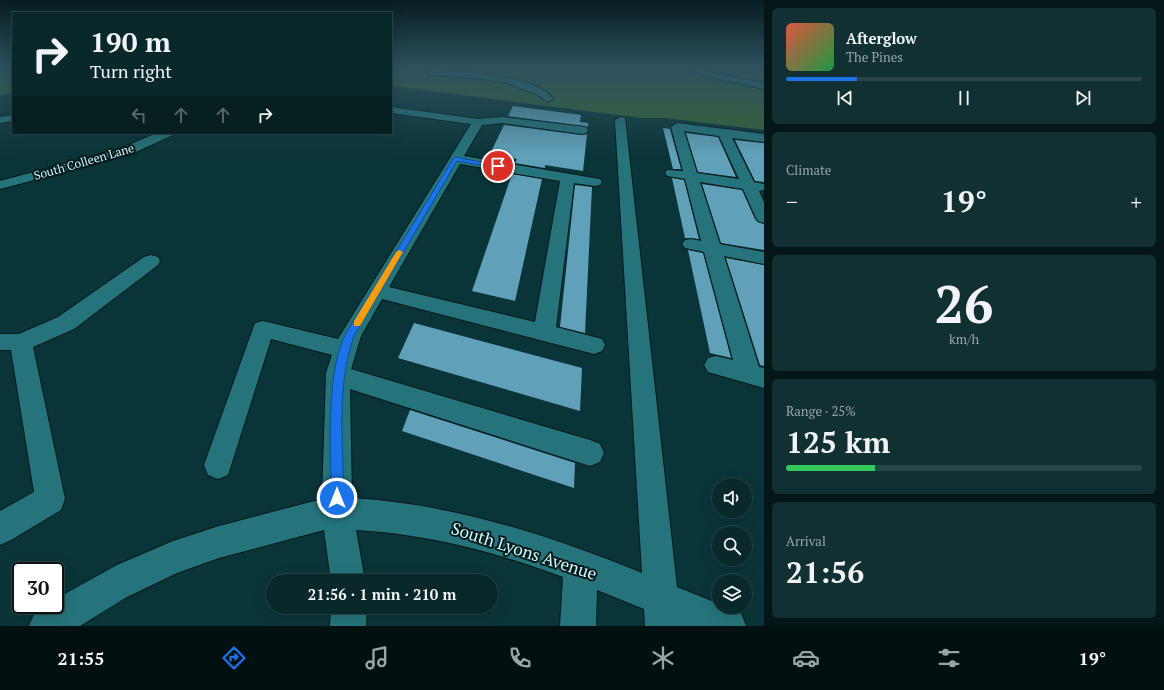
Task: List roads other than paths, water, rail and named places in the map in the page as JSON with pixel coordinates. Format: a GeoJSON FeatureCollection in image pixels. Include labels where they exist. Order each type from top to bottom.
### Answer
{"type":"FeatureCollection","features":[{"type":"Feature","properties":{"kind":"street"},"geometry":{"type":"LineString","coordinates":[[392,110],[478,122],[502,120],[582,130]]}},
{"type":"Feature","properties":{"kind":"street"},"geometry":{"type":"LineString","coordinates":[[0,120],[12,118]]}},
{"type":"Feature","properties":{"kind":"street"},"geometry":{"type":"LineString","coordinates":[[621,120],[662,613]]}},
{"type":"Feature","properties":{"kind":"street"},"geometry":{"type":"LineString","coordinates":[[347,574],[337,512],[338,375],[344,349],[376,291],[478,122]]}},
{"type":"Feature","properties":{"kind":"street"},"geometry":{"type":"LineString","coordinates":[[757,376],[712,248],[691,176],[670,126],[764,138]]}},
{"type":"Feature","properties":{"kind":"street"},"geometry":{"type":"LineString","coordinates":[[724,133],[764,218]]}},
{"type":"Feature","properties":{"kind":"street","name":"South Colleen Lane"},"geometry":{"type":"LineString","coordinates":[[0,185],[124,152],[165,134]]}},
{"type":"Feature","properties":{"kind":"street"},"geometry":{"type":"LineString","coordinates":[[455,159],[595,182]]}},
{"type":"Feature","properties":{"kind":"street"},"geometry":{"type":"LineString","coordinates":[[672,173],[764,188]]}},
{"type":"Feature","properties":{"kind":"street"},"geometry":{"type":"LineString","coordinates":[[544,333],[568,177]]}},
{"type":"Feature","properties":{"kind":"street"},"geometry":{"type":"LineString","coordinates":[[691,244],[764,258]]}},
{"type":"Feature","properties":{"kind":"street"},"geometry":{"type":"LineString","coordinates":[[0,529],[50,499],[10,343],[66,323],[151,261]]}},
{"type":"Feature","properties":{"kind":"street"},"geometry":{"type":"LineString","coordinates":[[376,291],[594,346]]}},
{"type":"Feature","properties":{"kind":"street"},"geometry":{"type":"LineString","coordinates":[[218,465],[263,329],[344,349]]}},
{"type":"Feature","properties":{"kind":"street"},"geometry":{"type":"LineString","coordinates":[[716,365],[757,376]]}},
{"type":"Feature","properties":{"kind":"street"},"geometry":{"type":"LineString","coordinates":[[338,375],[590,453]]}},
{"type":"Feature","properties":{"kind":"street","name":"South Lyons Avenue"},"geometry":{"type":"LineString","coordinates":[[47,626],[89,599],[158,563],[238,536],[337,512],[396,517],[462,528],[545,554],[581,568],[662,613],[728,626]]}},
{"type":"Feature","properties":{"kind":"street"},"geometry":{"type":"LineString","coordinates":[[578,626],[581,568]]}},
{"type":"Feature","properties":{"kind":"street"},"geometry":{"type":"LineString","coordinates":[[348,626],[349,614]]}}]}
